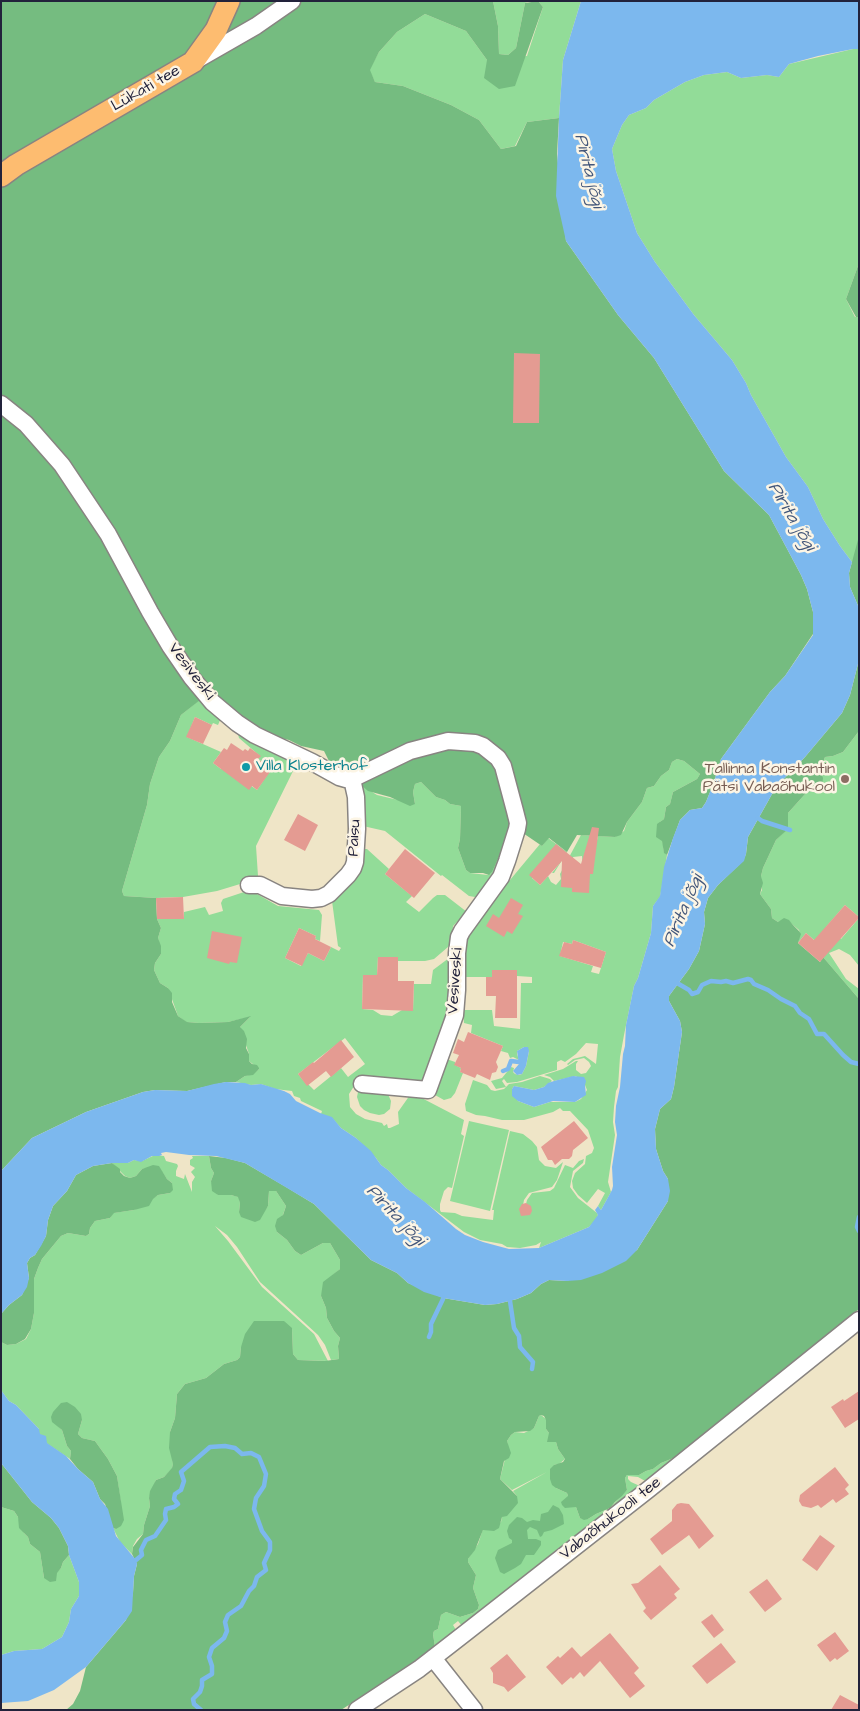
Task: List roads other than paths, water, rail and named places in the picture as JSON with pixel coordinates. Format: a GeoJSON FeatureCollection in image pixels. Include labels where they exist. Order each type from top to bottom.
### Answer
{"type":"FeatureCollection","features":[{"type":"Feature","properties":{"kind":"main road"},"geometry":{"type":"LineString","coordinates":[[193,62],[216,30],[229,1]]}},
{"type":"Feature","properties":{"kind":"main road","name":"Lükati tee"},"geometry":{"type":"LineString","coordinates":[[1,176],[16,165],[193,62]]}},
{"type":"Feature","properties":{"kind":"street","name":"Lükati tee"},"geometry":{"type":"LineString","coordinates":[[193,62],[256,26],[292,1]]}},
{"type":"Feature","properties":{"kind":"street","name":"Vesiveski"},"geometry":{"type":"LineString","coordinates":[[1,404],[35,433],[72,478],[108,534],[170,646],[207,697],[237,723],[255,735],[339,777],[352,779],[410,750],[448,741],[475,743],[491,751],[503,766],[518,823],[501,877],[462,930],[459,937],[456,952],[455,1015],[428,1090],[362,1084]]}},
{"type":"Feature","properties":{"kind":"street","name":"Paisu"},"geometry":{"type":"LineString","coordinates":[[249,884],[260,885],[290,898],[312,899],[321,898],[329,894],[348,875],[355,862],[357,828],[356,796],[352,779]]}},
{"type":"Feature","properties":{"kind":"street","name":"Vabaõhukooli tee"},"geometry":{"type":"LineString","coordinates":[[357,1710],[433,1658],[649,1489],[859,1320]]}},
{"type":"Feature","properties":{"kind":"street"},"geometry":{"type":"LineString","coordinates":[[433,1658],[474,1710]]}},
{"type":"Feature","properties":{"kind":"water","name":"Pirita jõgi"},"geometry":{"type":"Polygon","coordinates":[[[581,1],[859,1],[859,49],[818,56],[789,64],[779,77],[767,75],[741,78],[727,72],[704,75],[685,82],[654,100],[646,108],[629,115],[622,125],[612,149],[616,171],[637,233],[655,262],[694,315],[732,360],[786,457],[808,487],[823,519],[852,562],[849,573],[850,587],[859,608],[859,660],[850,695],[842,713],[805,757],[776,787],[748,837],[744,861],[718,885],[708,898],[704,912],[705,924],[699,951],[689,969],[669,996],[669,1001],[680,1021],[682,1032],[671,1099],[660,1109],[655,1129],[656,1149],[663,1171],[668,1179],[670,1191],[668,1201],[637,1250],[626,1261],[602,1273],[581,1280],[549,1280],[531,1293],[517,1299],[485,1305],[443,1298],[424,1292],[408,1283],[397,1273],[371,1260],[314,1204],[245,1163],[216,1156],[166,1152],[141,1162],[134,1160],[128,1163],[93,1166],[76,1175],[67,1191],[53,1206],[48,1220],[46,1236],[35,1255],[27,1263],[29,1278],[27,1287],[22,1295],[1,1314],[1,1171],[32,1138],[86,1112],[143,1092],[155,1090],[187,1091],[226,1082],[251,1085],[261,1084],[284,1091],[290,1094],[296,1101],[332,1117],[341,1128],[371,1151],[381,1165],[406,1188],[456,1229],[465,1235],[483,1242],[509,1249],[539,1248],[589,1227],[598,1215],[595,1210],[598,1206],[601,1210],[612,1190],[612,1167],[617,1135],[615,1122],[616,1106],[620,1087],[626,1025],[634,986],[651,933],[653,906],[660,896],[664,867],[673,838],[680,820],[690,810],[702,808],[714,782],[721,759],[770,692],[785,676],[813,635],[813,612],[801,575],[769,515],[724,471],[654,358],[618,315],[566,241],[556,196],[559,118],[563,60],[581,1]]]}},
{"type":"Feature","properties":{"kind":"water"},"geometry":{"type":"Polygon","coordinates":[[[528,1047],[529,1051],[526,1066],[522,1074],[517,1075],[513,1071],[519,1064],[517,1051],[528,1047]]]}},
{"type":"Feature","properties":{"kind":"water"},"geometry":{"type":"Polygon","coordinates":[[[573,1076],[584,1077],[586,1081],[586,1095],[575,1102],[553,1101],[534,1107],[518,1101],[512,1096],[514,1086],[534,1090],[544,1087],[548,1083],[573,1076]]]}},
{"type":"Feature","properties":{"kind":"water"},"geometry":{"type":"Polygon","coordinates":[[[1,1390],[9,1401],[16,1405],[39,1429],[40,1434],[46,1436],[47,1443],[66,1456],[93,1482],[100,1499],[108,1509],[116,1536],[136,1560],[137,1564],[134,1576],[132,1611],[86,1667],[54,1690],[28,1701],[1,1703],[1,1655],[14,1651],[42,1649],[62,1637],[69,1622],[71,1609],[79,1596],[79,1582],[69,1555],[68,1546],[59,1528],[51,1518],[32,1502],[1,1463],[1,1390]]]}},
{"type":"Feature","properties":{"kind":"waterway"},"geometry":{"type":"LineString","coordinates":[[758,818],[790,830]]}},
{"type":"Feature","properties":{"kind":"waterway"},"geometry":{"type":"LineString","coordinates":[[677,983],[692,994],[698,992],[702,985],[711,981],[733,983],[751,980],[754,984],[795,1006],[800,1013],[809,1019],[817,1034],[824,1034],[851,1062],[859,1064]]}},
{"type":"Feature","properties":{"kind":"waterway"},"geometry":{"type":"LineString","coordinates":[[503,1071],[508,1069],[511,1061],[519,1062]]}},
{"type":"Feature","properties":{"kind":"waterway"},"geometry":{"type":"LineString","coordinates":[[859,1217],[857,1227],[859,1231]]}},
{"type":"Feature","properties":{"kind":"waterway"},"geometry":{"type":"LineString","coordinates":[[429,1337],[431,1324],[443,1299]]}},
{"type":"Feature","properties":{"kind":"waterway"},"geometry":{"type":"LineString","coordinates":[[510,1301],[514,1328],[519,1336],[520,1347],[533,1362],[532,1369]]}},
{"type":"Feature","properties":{"kind":"waterway"},"geometry":{"type":"LineString","coordinates":[[136,1560],[142,1555],[141,1550],[146,1540],[155,1536],[166,1520],[166,1509],[178,1504],[174,1499],[175,1494],[181,1490],[184,1481],[181,1472],[210,1447],[225,1446],[235,1448],[242,1454],[251,1453],[259,1457],[266,1474],[264,1486],[256,1498],[254,1509],[262,1531],[270,1542],[270,1550],[264,1563],[266,1570],[257,1577],[254,1586],[241,1606],[228,1615],[225,1622],[227,1631],[224,1638],[212,1648],[209,1657],[212,1674],[202,1680],[200,1692],[193,1699],[194,1704],[201,1710]]}},
{"type":"Feature","properties":{"kind":"place","name":"Villa Klosterhof"},"geometry":{"type":"Point","coordinates":[246,767]}},
{"type":"Feature","properties":{"kind":"place","name":"Tallinna Konstantin Pätsi Vabaõhukool"},"geometry":{"type":"Point","coordinates":[845,779]}}]}
